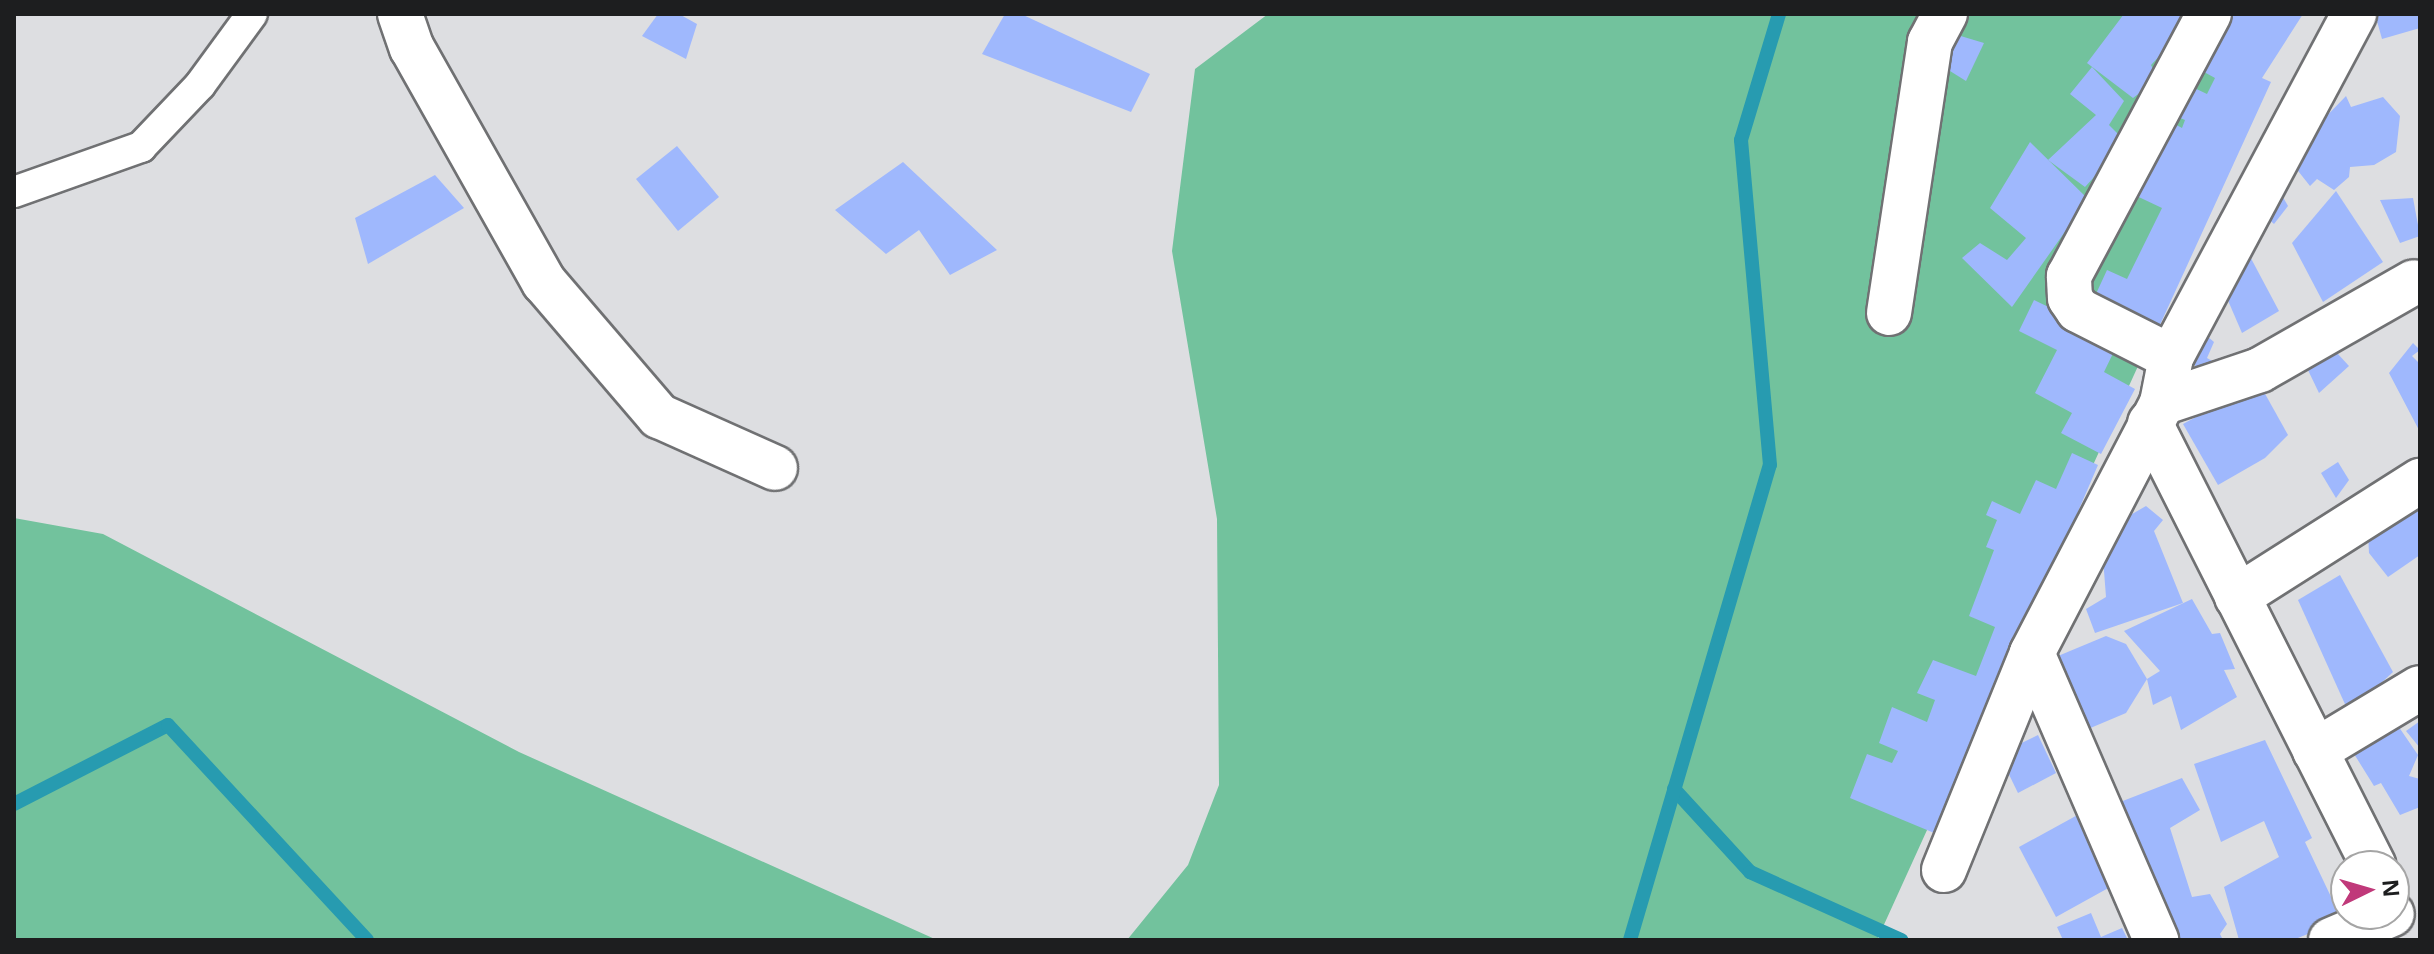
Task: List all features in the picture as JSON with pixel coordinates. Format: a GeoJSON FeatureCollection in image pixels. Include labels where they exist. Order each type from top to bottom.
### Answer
{"type":"FeatureCollection","features":[{"type":"Feature","properties":{"kind":"street"},"geometry":{"type":"LineString","coordinates":[[400,14],[412,48],[544,282],[659,416],[775,468]]}},
{"type":"Feature","properties":{"kind":"street"},"geometry":{"type":"LineString","coordinates":[[1889,313],[1930,42],[1945,14]]}},
{"type":"Feature","properties":{"kind":"street"},"geometry":{"type":"LineString","coordinates":[[2171,357],[2078,310],[2070,298],[2069,276],[2209,14]]}},
{"type":"Feature","properties":{"kind":"street"},"geometry":{"type":"LineString","coordinates":[[1944,870],[2032,653],[2156,413],[2171,357],[2354,14]]}},
{"type":"Feature","properties":{"kind":"street"},"geometry":{"type":"LineString","coordinates":[[2156,413],[2260,370],[2414,282]]}},
{"type":"Feature","properties":{"kind":"street"},"geometry":{"type":"LineString","coordinates":[[2156,413],[2237,597],[2366,850]]}},
{"type":"Feature","properties":{"kind":"street"},"geometry":{"type":"LineString","coordinates":[[2237,597],[2420,481]]}},
{"type":"Feature","properties":{"kind":"street"},"geometry":{"type":"LineString","coordinates":[[2032,653],[2156,940]]}},
{"type":"Feature","properties":{"kind":"street"},"geometry":{"type":"LineString","coordinates":[[2315,751],[2420,688]]}},
{"type":"Feature","properties":{"kind":"street"},"geometry":{"type":"LineString","coordinates":[[2331,940],[2358,930]]}},
{"type":"Feature","properties":{"kind":"lane"},"geometry":{"type":"LineString","coordinates":[[14,192],[141,147],[200,85],[252,14]]}},
{"type":"Feature","properties":{"kind":"green space"},"geometry":{"type":"Polygon","coordinates":[[[1268,14],[2225,14],[2204,221],[1877,940],[1127,940],[1188,865],[1219,785],[1217,519],[1172,251],[1195,69],[1268,14]]]}},
{"type":"Feature","properties":{"kind":"green space"},"geometry":{"type":"Polygon","coordinates":[[[14,518],[103,534],[519,752],[937,940],[14,940],[14,518]]]}},
{"type":"Feature","properties":{"kind":"building"},"geometry":{"type":"Polygon","coordinates":[[[658,14],[679,14],[697,24],[686,59],[642,36],[658,14]]]}},
{"type":"Feature","properties":{"kind":"building"},"geometry":{"type":"Polygon","coordinates":[[[1005,14],[1021,14],[1150,74],[1131,112],[982,54],[1005,14]]]}},
{"type":"Feature","properties":{"kind":"building"},"geometry":{"type":"Polygon","coordinates":[[[2124,14],[2199,14],[2151,65],[2158,79],[2133,98],[2087,63],[2124,14]]]}},
{"type":"Feature","properties":{"kind":"building"},"geometry":{"type":"Polygon","coordinates":[[[2225,14],[2303,14],[2262,78],[2271,82],[2153,340],[2089,309],[2107,270],[2127,279],[2162,208],[2126,191],[2162,117],[2182,128],[2185,120],[2173,115],[2188,85],[2207,94],[2215,78],[2195,67],[2225,14]]]}},
{"type":"Feature","properties":{"kind":"building"},"geometry":{"type":"Polygon","coordinates":[[[2375,14],[2420,14],[2420,28],[2382,39],[2375,14]]]}},
{"type":"Feature","properties":{"kind":"building"},"geometry":{"type":"Polygon","coordinates":[[[1954,34],[1984,43],[1966,81],[1942,66],[1954,34]]]}},
{"type":"Feature","properties":{"kind":"building"},"geometry":{"type":"Polygon","coordinates":[[[2092,67],[2124,101],[2109,125],[2126,142],[2085,187],[2048,160],[2096,115],[2070,94],[2092,67]]]}},
{"type":"Feature","properties":{"kind":"building"},"geometry":{"type":"Polygon","coordinates":[[[2346,96],[2351,107],[2383,97],[2400,116],[2396,152],[2374,165],[2350,167],[2349,177],[2334,190],[2317,179],[2310,186],[2287,157],[2346,96]]]}},
{"type":"Feature","properties":{"kind":"building"},"geometry":{"type":"Polygon","coordinates":[[[2030,142],[2088,199],[2012,307],[1962,258],[1980,243],[2007,260],[2026,238],[1990,208],[2030,142]]]}},
{"type":"Feature","properties":{"kind":"building"},"geometry":{"type":"Polygon","coordinates":[[[677,146],[719,197],[678,231],[636,179],[677,146]]]}},
{"type":"Feature","properties":{"kind":"building"},"geometry":{"type":"Polygon","coordinates":[[[903,162],[997,250],[950,275],[919,230],[886,254],[835,210],[903,162]]]}},
{"type":"Feature","properties":{"kind":"building"},"geometry":{"type":"Polygon","coordinates":[[[435,175],[464,208],[368,264],[355,218],[435,175]]]}},
{"type":"Feature","properties":{"kind":"building"},"geometry":{"type":"Polygon","coordinates":[[[2276,185],[2288,206],[2274,224],[2257,209],[2276,185]]]}},
{"type":"Feature","properties":{"kind":"building"},"geometry":{"type":"Polygon","coordinates":[[[2336,191],[2383,262],[2323,302],[2292,243],[2336,191]]]}},
{"type":"Feature","properties":{"kind":"building"},"geometry":{"type":"Polygon","coordinates":[[[2413,198],[2420,236],[2400,243],[2380,200],[2413,198]]]}},
{"type":"Feature","properties":{"kind":"building"},"geometry":{"type":"Polygon","coordinates":[[[2246,249],[2279,311],[2242,333],[2217,275],[2246,249]]]}},
{"type":"Feature","properties":{"kind":"building"},"geometry":{"type":"Polygon","coordinates":[[[2034,300],[2119,341],[2104,372],[2135,389],[2101,454],[2061,433],[2072,413],[2035,393],[2057,350],[2019,331],[2034,300]]]}},
{"type":"Feature","properties":{"kind":"building"},"geometry":{"type":"Polygon","coordinates":[[[2194,325],[2214,342],[2207,358],[2214,362],[2205,378],[2181,348],[2194,325]]]}},
{"type":"Feature","properties":{"kind":"building"},"geometry":{"type":"Polygon","coordinates":[[[2413,343],[2420,350],[2412,356],[2420,364],[2420,432],[2389,373],[2413,343]]]}},
{"type":"Feature","properties":{"kind":"building"},"geometry":{"type":"Polygon","coordinates":[[[2337,353],[2349,366],[2319,393],[2306,366],[2322,354],[2337,353]]]}},
{"type":"Feature","properties":{"kind":"building"},"geometry":{"type":"Polygon","coordinates":[[[2259,383],[2288,435],[2265,458],[2218,485],[2183,424],[2259,383]]]}},
{"type":"Feature","properties":{"kind":"building"},"geometry":{"type":"Polygon","coordinates":[[[2072,453],[2098,465],[1939,835],[1850,798],[1867,754],[1892,763],[1898,751],[1879,743],[1892,707],[1927,722],[1935,700],[1917,693],[1933,660],[1976,676],[1995,627],[1969,616],[1994,550],[1986,547],[1997,520],[1986,515],[1992,501],[2020,514],[2036,480],[2056,489],[2072,453]]]}},
{"type":"Feature","properties":{"kind":"building"},"geometry":{"type":"Polygon","coordinates":[[[2338,462],[2349,480],[2336,498],[2321,473],[2338,462]]]}},
{"type":"Feature","properties":{"kind":"building"},"geometry":{"type":"Polygon","coordinates":[[[2420,500],[2420,555],[2388,577],[2369,553],[2368,533],[2420,500]]]}},
{"type":"Feature","properties":{"kind":"building"},"geometry":{"type":"Polygon","coordinates":[[[2146,506],[2163,520],[2154,531],[2183,603],[2095,633],[2086,609],[2106,597],[2101,532],[2146,506]]]}},
{"type":"Feature","properties":{"kind":"building"},"geometry":{"type":"Polygon","coordinates":[[[2340,575],[2393,672],[2349,713],[2298,600],[2340,575]]]}},
{"type":"Feature","properties":{"kind":"building"},"geometry":{"type":"Polygon","coordinates":[[[2192,599],[2212,634],[2220,633],[2235,669],[2224,670],[2237,697],[2181,730],[2171,696],[2153,705],[2147,679],[2160,671],[2124,631],[2192,599]]]}},
{"type":"Feature","properties":{"kind":"building"},"geometry":{"type":"Polygon","coordinates":[[[2106,636],[2126,644],[2147,679],[2126,713],[2081,732],[2058,656],[2106,636]]]}},
{"type":"Feature","properties":{"kind":"building"},"geometry":{"type":"Polygon","coordinates":[[[2392,717],[2418,755],[2409,776],[2420,779],[2420,807],[2400,815],[2381,783],[2374,786],[2346,741],[2392,717]]]}},
{"type":"Feature","properties":{"kind":"building"},"geometry":{"type":"Polygon","coordinates":[[[2420,721],[2420,748],[2406,731],[2420,721]]]}},
{"type":"Feature","properties":{"kind":"building"},"geometry":{"type":"Polygon","coordinates":[[[2038,735],[2056,773],[2018,793],[1999,754],[2038,735]]]}},
{"type":"Feature","properties":{"kind":"building"},"geometry":{"type":"Polygon","coordinates":[[[2265,740],[2312,838],[2305,842],[2330,895],[2330,925],[2293,940],[2239,940],[2224,887],[2279,857],[2264,821],[2221,842],[2194,764],[2265,740]]]}},
{"type":"Feature","properties":{"kind":"building"},"geometry":{"type":"Polygon","coordinates":[[[2182,778],[2200,810],[2170,828],[2192,897],[2210,894],[2227,924],[2220,934],[2223,940],[2166,940],[2115,804],[2182,778]]]}},
{"type":"Feature","properties":{"kind":"building"},"geometry":{"type":"Polygon","coordinates":[[[2083,812],[2121,881],[2056,917],[2019,847],[2083,812]]]}},
{"type":"Feature","properties":{"kind":"building"},"geometry":{"type":"Polygon","coordinates":[[[2091,913],[2101,937],[2122,928],[2128,940],[2063,940],[2057,927],[2091,913]]]}},
{"type":"Feature","properties":{"kind":"waterway"},"geometry":{"type":"LineString","coordinates":[[1630,940],[1770,465],[1741,140],[1779,14]]}},
{"type":"Feature","properties":{"kind":"waterway"},"geometry":{"type":"LineString","coordinates":[[14,804],[168,725],[367,940]]}},
{"type":"Feature","properties":{"kind":"waterway"},"geometry":{"type":"LineString","coordinates":[[1674,789],[1750,872],[1901,940]]}}]}
